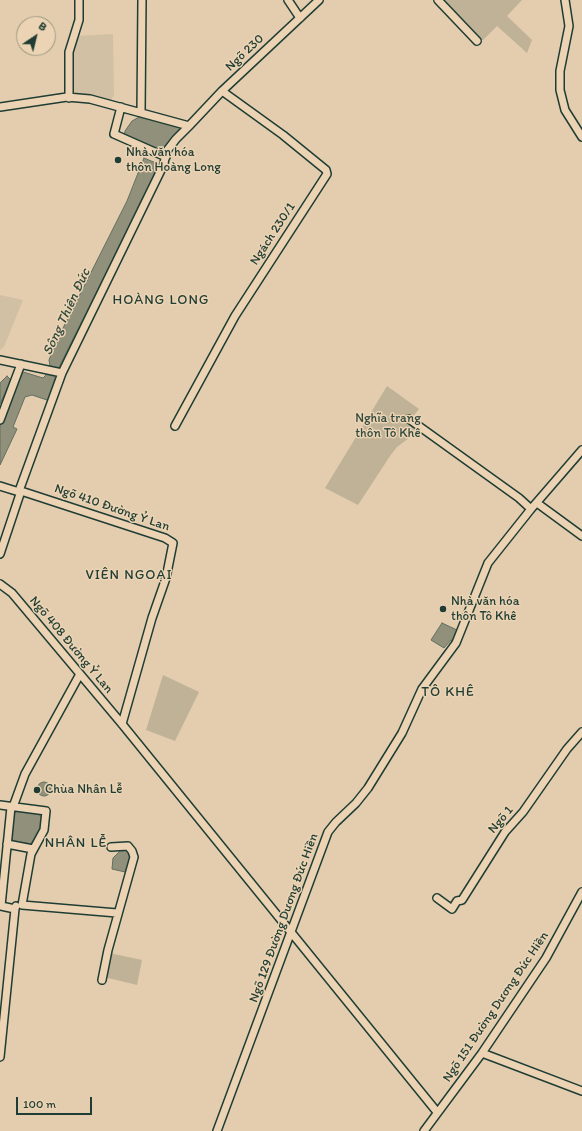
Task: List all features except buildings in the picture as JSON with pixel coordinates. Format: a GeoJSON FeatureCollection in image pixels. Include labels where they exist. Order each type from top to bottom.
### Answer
{"type":"FeatureCollection","features":[{"type":"Feature","properties":{"kind":"street"},"geometry":{"type":"LineString","coordinates":[[69,98],[69,52],[79,20],[79,0]]}},
{"type":"Feature","properties":{"kind":"street"},"geometry":{"type":"LineString","coordinates":[[141,113],[142,0]]}},
{"type":"Feature","properties":{"kind":"street"},"geometry":{"type":"LineString","coordinates":[[288,0],[300,18]]}},
{"type":"Feature","properties":{"kind":"street","name":"Ngõ 230"},"geometry":{"type":"LineString","coordinates":[[0,554],[2,537],[62,373],[166,157],[166,152],[222,91],[319,0]]}},
{"type":"Feature","properties":{"kind":"street"},"geometry":{"type":"LineString","coordinates":[[438,0],[477,41]]}},
{"type":"Feature","properties":{"kind":"street"},"geometry":{"type":"LineString","coordinates":[[565,0],[569,26],[560,71],[560,90],[565,110],[582,137]]}},
{"type":"Feature","properties":{"kind":"street","name":"Ngách 230/1"},"geometry":{"type":"LineString","coordinates":[[175,426],[235,316],[327,174],[326,170],[295,145],[222,91]]}},
{"type":"Feature","properties":{"kind":"street"},"geometry":{"type":"LineString","coordinates":[[0,107],[69,98],[90,99],[189,126]]}},
{"type":"Feature","properties":{"kind":"street"},"geometry":{"type":"LineString","coordinates":[[121,107],[114,134],[166,157]]}},
{"type":"Feature","properties":{"kind":"street"},"geometry":{"type":"LineString","coordinates":[[0,360],[62,373]]}},
{"type":"Feature","properties":{"kind":"street"},"geometry":{"type":"LineString","coordinates":[[0,420],[21,364]]}},
{"type":"Feature","properties":{"kind":"street"},"geometry":{"type":"LineString","coordinates":[[409,419],[519,498],[530,509]]}},
{"type":"Feature","properties":{"kind":"street","name":"Ngõ 129 Đường Dương Đức Hiền"},"geometry":{"type":"LineString","coordinates":[[217,1131],[292,934],[328,832],[336,822],[358,802],[382,766],[406,725],[422,689],[456,643],[486,568],[530,509],[537,503],[582,450]]}},
{"type":"Feature","properties":{"kind":"street","name":"Ngõ 410 Đường Ỷ Lan"},"geometry":{"type":"LineString","coordinates":[[0,486],[165,538],[173,543],[166,578],[152,618],[122,724]]}},
{"type":"Feature","properties":{"kind":"street"},"geometry":{"type":"LineString","coordinates":[[537,503],[582,536]]}},
{"type":"Feature","properties":{"kind":"street","name":"Ngõ 408 Đường Ỷ Lan"},"geometry":{"type":"LineString","coordinates":[[0,584],[12,593],[122,724],[437,1112]]}},
{"type":"Feature","properties":{"kind":"street"},"geometry":{"type":"LineString","coordinates":[[80,674],[25,774],[12,807],[0,906],[117,913]]}},
{"type":"Feature","properties":{"kind":"street","name":"Ngõ 1"},"geometry":{"type":"LineString","coordinates":[[437,898],[452,909],[457,901],[462,900],[503,833],[523,812],[567,749],[582,732]]}},
{"type":"Feature","properties":{"kind":"street"},"geometry":{"type":"LineString","coordinates":[[0,805],[46,811],[44,830],[33,849],[18,907],[0,1057]]}},
{"type":"Feature","properties":{"kind":"street"},"geometry":{"type":"LineString","coordinates":[[7,844],[33,849]]}},
{"type":"Feature","properties":{"kind":"street"},"geometry":{"type":"LineString","coordinates":[[102,980],[117,913],[134,854],[128,846],[111,847]]}},
{"type":"Feature","properties":{"kind":"street","name":"Ngõ 151 Đường Dương Đức Hiền"},"geometry":{"type":"LineString","coordinates":[[424,1131],[482,1052],[546,958],[582,892]]}},
{"type":"Feature","properties":{"kind":"street"},"geometry":{"type":"LineString","coordinates":[[482,1052],[582,1091]]}},
{"type":"Feature","properties":{"kind":"shaded area"},"geometry":{"type":"Polygon","coordinates":[[[113,34],[114,95],[111,100],[74,94],[74,50],[77,36],[113,34]]]}},
{"type":"Feature","properties":{"kind":"shaded area"},"geometry":{"type":"Polygon","coordinates":[[[141,116],[182,128],[165,150],[160,152],[124,136],[125,131],[132,121],[141,116]]]}},
{"type":"Feature","properties":{"kind":"shaded area"},"geometry":{"type":"Polygon","coordinates":[[[144,158],[156,163],[159,168],[60,365],[50,401],[32,395],[25,397],[13,427],[17,429],[0,465],[0,426],[20,371],[43,378],[47,374],[50,366],[49,360],[56,342],[127,201],[144,158]]]}},
{"type":"Feature","properties":{"kind":"shaded area"},"geometry":{"type":"Polygon","coordinates":[[[0,295],[23,300],[4,347],[0,350],[0,295]]]}},
{"type":"Feature","properties":{"kind":"shaded area"},"geometry":{"type":"Polygon","coordinates":[[[7,376],[11,380],[0,404],[0,383],[7,376]]]}},
{"type":"Feature","properties":{"kind":"shaded area"},"geometry":{"type":"Polygon","coordinates":[[[442,623],[457,630],[453,641],[451,640],[444,648],[431,640],[442,623]]]}},
{"type":"Feature","properties":{"kind":"shaded area"},"geometry":{"type":"Polygon","coordinates":[[[44,782],[49,784],[51,789],[49,794],[44,796],[39,794],[37,789],[39,784],[44,782]]]}},
{"type":"Feature","properties":{"kind":"shaded area"},"geometry":{"type":"Polygon","coordinates":[[[17,809],[37,813],[42,817],[41,826],[31,844],[15,842],[12,839],[14,812],[17,809]]]}},
{"type":"Feature","properties":{"kind":"shaded area"},"geometry":{"type":"Polygon","coordinates":[[[121,850],[127,850],[131,856],[125,872],[112,869],[113,858],[121,850]]]}},
{"type":"Feature","properties":{"kind":"green space"},"geometry":{"type":"Polygon","coordinates":[[[522,0],[507,16],[532,40],[527,53],[497,26],[483,40],[479,40],[443,1],[522,0]]]}},
{"type":"Feature","properties":{"kind":"green space","name":"Nghĩa trang thôn Tô Khê"},"geometry":{"type":"Polygon","coordinates":[[[387,386],[419,409],[410,420],[418,426],[413,435],[397,447],[390,456],[358,505],[325,488],[387,386]]]}},
{"type":"Feature","properties":{"kind":"green space"},"geometry":{"type":"Polygon","coordinates":[[[163,675],[199,692],[175,741],[146,730],[163,675]]]}},
{"type":"Feature","properties":{"kind":"green space"},"geometry":{"type":"Polygon","coordinates":[[[109,953],[142,960],[137,985],[104,977],[109,953]]]}},
{"type":"Feature","properties":{"kind":"place","name":"Nhà văn hóa thôn Hoàng Long"},"geometry":{"type":"Point","coordinates":[118,160]}},
{"type":"Feature","properties":{"kind":"place","name":"Nhà văn hóa thôn Tô Khê"},"geometry":{"type":"Point","coordinates":[443,609]}},
{"type":"Feature","properties":{"kind":"place","name":"Chùa Nhân Lễ"},"geometry":{"type":"Point","coordinates":[37,790]}},
{"type":"Feature","properties":{"kind":"district","name":"HOÀNG LONG"},"geometry":{"type":"Point","coordinates":[161,300]}},
{"type":"Feature","properties":{"kind":"district","name":"VIÊN NGOẠI"},"geometry":{"type":"Point","coordinates":[129,575]}},
{"type":"Feature","properties":{"kind":"district","name":"TÔ KHÊ"},"geometry":{"type":"Point","coordinates":[448,692]}},
{"type":"Feature","properties":{"kind":"district","name":"NHÂN LỄ"},"geometry":{"type":"Point","coordinates":[76,843]}},
{"type":"Feature","properties":{"kind":"water label","name":"Sông Thiên Đức"},"geometry":{"type":"Point","coordinates":[67,312]}}]}
